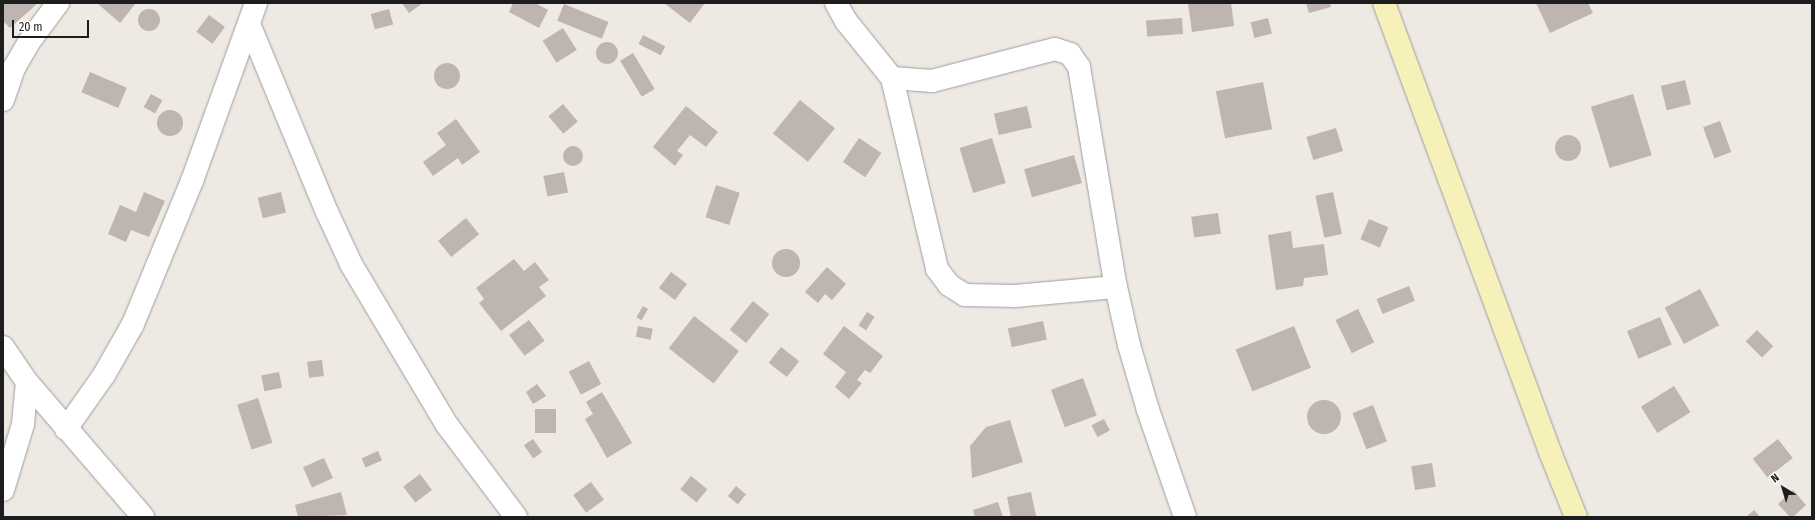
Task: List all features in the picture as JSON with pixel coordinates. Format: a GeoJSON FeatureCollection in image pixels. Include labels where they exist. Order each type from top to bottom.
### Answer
{"type":"FeatureCollection","features":[{"type":"Feature","properties":{"kind":"street"},"geometry":{"type":"LineString","coordinates":[[3,100],[14,68],[25,48],[58,3]]}},
{"type":"Feature","properties":{"kind":"street"},"geometry":{"type":"LineString","coordinates":[[66,429],[104,375],[133,324],[192,181],[256,3]]}},
{"type":"Feature","properties":{"kind":"street"},"geometry":{"type":"LineString","coordinates":[[836,3],[846,21],[892,78],[937,270],[949,285],[965,295],[1015,296],[1116,287]]}},
{"type":"Feature","properties":{"kind":"street"},"geometry":{"type":"LineString","coordinates":[[1384,3],[1550,452],[1576,517]]}},
{"type":"Feature","properties":{"kind":"street"},"geometry":{"type":"LineString","coordinates":[[248,24],[327,212],[351,264],[447,425],[516,517]]}},
{"type":"Feature","properties":{"kind":"street"},"geometry":{"type":"LineString","coordinates":[[892,78],[932,81],[1055,49],[1070,54],[1079,66],[1116,287],[1148,410],[1185,517]]}},
{"type":"Feature","properties":{"kind":"street"},"geometry":{"type":"LineString","coordinates":[[3,347],[27,382],[66,429],[144,517]]}},
{"type":"Feature","properties":{"kind":"street"},"geometry":{"type":"LineString","coordinates":[[3,490],[23,424],[27,382]]}},
{"type":"Feature","properties":{"kind":"building"},"geometry":{"type":"Polygon","coordinates":[[[3,3],[38,3],[10,28],[3,21],[3,3]]]}},
{"type":"Feature","properties":{"kind":"building"},"geometry":{"type":"Polygon","coordinates":[[[97,3],[136,3],[120,23],[97,3]]]}},
{"type":"Feature","properties":{"kind":"building"},"geometry":{"type":"Polygon","coordinates":[[[402,3],[423,3],[409,13],[402,3]]]}},
{"type":"Feature","properties":{"kind":"building"},"geometry":{"type":"Polygon","coordinates":[[[513,3],[535,3],[548,10],[539,28],[509,12],[513,3]]]}},
{"type":"Feature","properties":{"kind":"building"},"geometry":{"type":"Polygon","coordinates":[[[664,3],[705,3],[690,23],[664,3]]]}},
{"type":"Feature","properties":{"kind":"building"},"geometry":{"type":"Polygon","coordinates":[[[1188,3],[1231,3],[1234,26],[1192,32],[1188,3]]]}},
{"type":"Feature","properties":{"kind":"building"},"geometry":{"type":"Polygon","coordinates":[[[1306,3],[1330,3],[1331,7],[1309,13],[1306,3]]]}},
{"type":"Feature","properties":{"kind":"building"},"geometry":{"type":"Polygon","coordinates":[[[1536,3],[1588,3],[1593,13],[1550,33],[1536,3]]]}},
{"type":"Feature","properties":{"kind":"building"},"geometry":{"type":"Polygon","coordinates":[[[564,4],[609,22],[602,39],[557,21],[564,4]]]}},
{"type":"Feature","properties":{"kind":"building"},"geometry":{"type":"Polygon","coordinates":[[[145,9],[153,9],[160,16],[160,24],[153,31],[145,31],[138,24],[138,16],[145,9]]]}},
{"type":"Feature","properties":{"kind":"building"},"geometry":{"type":"Polygon","coordinates":[[[389,9],[393,24],[375,29],[371,14],[389,9]]]}},
{"type":"Feature","properties":{"kind":"building"},"geometry":{"type":"Polygon","coordinates":[[[209,15],[225,27],[212,44],[196,32],[209,15]]]}},
{"type":"Feature","properties":{"kind":"building"},"geometry":{"type":"Polygon","coordinates":[[[1182,18],[1183,34],[1147,36],[1146,21],[1182,18]]]}},
{"type":"Feature","properties":{"kind":"building"},"geometry":{"type":"Polygon","coordinates":[[[1268,18],[1272,34],[1254,38],[1251,22],[1268,18]]]}},
{"type":"Feature","properties":{"kind":"building"},"geometry":{"type":"Polygon","coordinates":[[[563,28],[577,50],[556,63],[543,41],[563,28]]]}},
{"type":"Feature","properties":{"kind":"building"},"geometry":{"type":"Polygon","coordinates":[[[643,35],[665,46],[661,55],[638,44],[643,35]]]}},
{"type":"Feature","properties":{"kind":"building"},"geometry":{"type":"Polygon","coordinates":[[[603,42],[611,42],[618,49],[618,57],[611,64],[603,64],[596,57],[596,49],[603,42]]]}},
{"type":"Feature","properties":{"kind":"building"},"geometry":{"type":"Polygon","coordinates":[[[633,53],[655,89],[642,97],[620,61],[633,53]]]}},
{"type":"Feature","properties":{"kind":"building"},"geometry":{"type":"Polygon","coordinates":[[[447,63],[456,67],[460,76],[456,85],[447,89],[438,85],[434,76],[438,67],[447,63]]]}},
{"type":"Feature","properties":{"kind":"building"},"geometry":{"type":"Polygon","coordinates":[[[90,72],[127,88],[118,108],[81,92],[90,72]]]}},
{"type":"Feature","properties":{"kind":"building"},"geometry":{"type":"Polygon","coordinates":[[[1685,80],[1691,104],[1667,110],[1661,86],[1685,80]]]}},
{"type":"Feature","properties":{"kind":"building"},"geometry":{"type":"Polygon","coordinates":[[[1263,82],[1272,129],[1225,138],[1216,91],[1263,82]]]}},
{"type":"Feature","properties":{"kind":"building"},"geometry":{"type":"Polygon","coordinates":[[[151,94],[162,100],[155,113],[144,107],[151,94]]]}},
{"type":"Feature","properties":{"kind":"building"},"geometry":{"type":"Polygon","coordinates":[[[1633,94],[1652,155],[1610,168],[1591,107],[1633,94]]]}},
{"type":"Feature","properties":{"kind":"building"},"geometry":{"type":"Polygon","coordinates":[[[800,100],[835,128],[808,162],[773,133],[800,100]]]}},
{"type":"Feature","properties":{"kind":"building"},"geometry":{"type":"Polygon","coordinates":[[[563,104],[578,122],[563,134],[548,116],[563,104]]]}},
{"type":"Feature","properties":{"kind":"building"},"geometry":{"type":"Polygon","coordinates":[[[686,106],[718,132],[706,147],[690,135],[677,151],[683,155],[675,166],[653,147],[686,106]]]}},
{"type":"Feature","properties":{"kind":"building"},"geometry":{"type":"Polygon","coordinates":[[[1027,106],[1032,127],[999,135],[994,114],[1027,106]]]}},
{"type":"Feature","properties":{"kind":"building"},"geometry":{"type":"Polygon","coordinates":[[[170,110],[179,114],[183,123],[179,132],[170,136],[161,132],[157,123],[161,114],[170,110]]]}},
{"type":"Feature","properties":{"kind":"building"},"geometry":{"type":"Polygon","coordinates":[[[456,119],[480,152],[462,165],[458,158],[433,176],[423,162],[446,145],[437,133],[456,119]]]}},
{"type":"Feature","properties":{"kind":"building"},"geometry":{"type":"Polygon","coordinates":[[[1720,121],[1731,152],[1714,158],[1703,127],[1720,121]]]}},
{"type":"Feature","properties":{"kind":"building"},"geometry":{"type":"Polygon","coordinates":[[[1336,128],[1343,151],[1313,160],[1306,137],[1336,128]]]}},
{"type":"Feature","properties":{"kind":"building"},"geometry":{"type":"Polygon","coordinates":[[[1568,135],[1577,139],[1581,148],[1577,157],[1568,161],[1559,157],[1555,148],[1559,139],[1568,135]]]}},
{"type":"Feature","properties":{"kind":"building"},"geometry":{"type":"Polygon","coordinates":[[[859,138],[881,153],[865,177],[843,162],[859,138]]]}},
{"type":"Feature","properties":{"kind":"building"},"geometry":{"type":"Polygon","coordinates":[[[992,138],[1006,183],[973,193],[959,148],[992,138]]]}},
{"type":"Feature","properties":{"kind":"building"},"geometry":{"type":"Polygon","coordinates":[[[573,146],[580,149],[583,156],[580,163],[573,166],[566,163],[563,156],[566,149],[573,146]]]}},
{"type":"Feature","properties":{"kind":"building"},"geometry":{"type":"Polygon","coordinates":[[[1074,155],[1082,183],[1032,197],[1024,169],[1074,155]]]}},
{"type":"Feature","properties":{"kind":"building"},"geometry":{"type":"Polygon","coordinates":[[[564,172],[568,193],[547,197],[543,176],[564,172]]]}},
{"type":"Feature","properties":{"kind":"building"},"geometry":{"type":"Polygon","coordinates":[[[716,185],[740,193],[729,225],[705,217],[716,185]]]}},
{"type":"Feature","properties":{"kind":"building"},"geometry":{"type":"Polygon","coordinates":[[[144,192],[165,201],[149,237],[131,230],[126,242],[108,234],[120,205],[136,212],[144,192]]]}},
{"type":"Feature","properties":{"kind":"building"},"geometry":{"type":"Polygon","coordinates":[[[281,192],[286,212],[263,218],[258,198],[281,192]]]}},
{"type":"Feature","properties":{"kind":"building"},"geometry":{"type":"Polygon","coordinates":[[[1333,192],[1342,234],[1324,238],[1315,196],[1333,192]]]}},
{"type":"Feature","properties":{"kind":"building"},"geometry":{"type":"Polygon","coordinates":[[[1218,213],[1221,234],[1194,238],[1191,217],[1218,213]]]}},
{"type":"Feature","properties":{"kind":"building"},"geometry":{"type":"Polygon","coordinates":[[[466,218],[479,234],[451,257],[438,241],[466,218]]]}},
{"type":"Feature","properties":{"kind":"building"},"geometry":{"type":"Polygon","coordinates":[[[1369,219],[1388,227],[1380,247],[1360,239],[1369,219]]]}},
{"type":"Feature","properties":{"kind":"building"},"geometry":{"type":"Polygon","coordinates":[[[1291,231],[1293,248],[1324,244],[1328,275],[1304,278],[1303,286],[1276,290],[1268,235],[1291,231]]]}},
{"type":"Feature","properties":{"kind":"building"},"geometry":{"type":"Polygon","coordinates":[[[786,249],[792,250],[796,253],[799,257],[799,269],[796,273],[792,276],[786,277],[780,276],[776,273],[773,269],[772,263],[773,257],[776,253],[780,250],[786,249]]]}},
{"type":"Feature","properties":{"kind":"building"},"geometry":{"type":"Polygon","coordinates":[[[514,259],[524,271],[535,262],[549,280],[539,287],[546,296],[501,331],[479,303],[484,299],[476,288],[514,259]]]}},
{"type":"Feature","properties":{"kind":"building"},"geometry":{"type":"Polygon","coordinates":[[[827,267],[846,284],[832,300],[825,294],[818,303],[805,292],[827,267]]]}},
{"type":"Feature","properties":{"kind":"building"},"geometry":{"type":"Polygon","coordinates":[[[671,272],[687,284],[675,300],[659,288],[671,272]]]}},
{"type":"Feature","properties":{"kind":"building"},"geometry":{"type":"Polygon","coordinates":[[[1409,286],[1415,301],[1383,314],[1377,299],[1409,286]]]}},
{"type":"Feature","properties":{"kind":"building"},"geometry":{"type":"Polygon","coordinates":[[[1700,289],[1719,325],[1684,344],[1665,308],[1700,289]]]}},
{"type":"Feature","properties":{"kind":"building"},"geometry":{"type":"Polygon","coordinates":[[[753,301],[769,314],[746,343],[730,330],[753,301]]]}},
{"type":"Feature","properties":{"kind":"building"},"geometry":{"type":"Polygon","coordinates":[[[643,306],[648,309],[641,320],[636,317],[643,306]]]}},
{"type":"Feature","properties":{"kind":"building"},"geometry":{"type":"Polygon","coordinates":[[[1358,309],[1374,342],[1352,353],[1336,320],[1358,309]]]}},
{"type":"Feature","properties":{"kind":"building"},"geometry":{"type":"Polygon","coordinates":[[[867,312],[875,317],[866,330],[859,326],[867,312]]]}},
{"type":"Feature","properties":{"kind":"building"},"geometry":{"type":"Polygon","coordinates":[[[694,316],[739,351],[714,383],[669,348],[694,316]]]}},
{"type":"Feature","properties":{"kind":"building"},"geometry":{"type":"Polygon","coordinates":[[[1660,317],[1672,345],[1639,359],[1627,331],[1660,317]]]}},
{"type":"Feature","properties":{"kind":"building"},"geometry":{"type":"Polygon","coordinates":[[[529,320],[545,341],[525,356],[509,335],[529,320]]]}},
{"type":"Feature","properties":{"kind":"building"},"geometry":{"type":"Polygon","coordinates":[[[1043,321],[1047,340],[1012,347],[1008,328],[1043,321]]]}},
{"type":"Feature","properties":{"kind":"building"},"geometry":{"type":"Polygon","coordinates":[[[638,326],[653,329],[651,340],[636,337],[638,326]]]}},
{"type":"Feature","properties":{"kind":"building"},"geometry":{"type":"Polygon","coordinates":[[[844,326],[883,356],[870,373],[865,370],[857,380],[862,383],[849,399],[835,387],[846,372],[823,354],[844,326]]]}},
{"type":"Feature","properties":{"kind":"building"},"geometry":{"type":"Polygon","coordinates":[[[1294,326],[1311,368],[1252,391],[1236,350],[1294,326]]]}},
{"type":"Feature","properties":{"kind":"building"},"geometry":{"type":"Polygon","coordinates":[[[1757,330],[1773,346],[1762,358],[1746,341],[1757,330]]]}},
{"type":"Feature","properties":{"kind":"building"},"geometry":{"type":"Polygon","coordinates":[[[781,347],[799,361],[787,377],[769,363],[781,347]]]}},
{"type":"Feature","properties":{"kind":"building"},"geometry":{"type":"Polygon","coordinates":[[[322,360],[324,376],[309,378],[307,362],[322,360]]]}},
{"type":"Feature","properties":{"kind":"building"},"geometry":{"type":"Polygon","coordinates":[[[589,361],[601,384],[581,395],[569,372],[589,361]]]}},
{"type":"Feature","properties":{"kind":"building"},"geometry":{"type":"Polygon","coordinates":[[[279,372],[282,388],[264,391],[261,375],[279,372]]]}},
{"type":"Feature","properties":{"kind":"building"},"geometry":{"type":"Polygon","coordinates":[[[1083,378],[1097,416],[1065,427],[1051,390],[1083,378]]]}},
{"type":"Feature","properties":{"kind":"building"},"geometry":{"type":"Polygon","coordinates":[[[537,384],[546,396],[533,404],[526,392],[537,384]]]}},
{"type":"Feature","properties":{"kind":"building"},"geometry":{"type":"Polygon","coordinates":[[[1674,386],[1690,412],[1657,433],[1641,407],[1674,386]]]}},
{"type":"Feature","properties":{"kind":"building"},"geometry":{"type":"Polygon","coordinates":[[[602,392],[632,443],[607,458],[585,419],[593,414],[586,402],[602,392]]]}},
{"type":"Feature","properties":{"kind":"building"},"geometry":{"type":"Polygon","coordinates":[[[258,398],[273,443],[252,449],[237,405],[258,398]]]}},
{"type":"Feature","properties":{"kind":"building"},"geometry":{"type":"Polygon","coordinates":[[[1324,400],[1336,405],[1341,417],[1336,429],[1324,434],[1312,429],[1307,417],[1312,405],[1324,400]]]}},
{"type":"Feature","properties":{"kind":"building"},"geometry":{"type":"Polygon","coordinates":[[[1373,405],[1387,441],[1366,449],[1352,413],[1373,405]]]}},
{"type":"Feature","properties":{"kind":"building"},"geometry":{"type":"Polygon","coordinates":[[[535,409],[556,409],[556,433],[535,433],[535,409]]]}},
{"type":"Feature","properties":{"kind":"building"},"geometry":{"type":"Polygon","coordinates":[[[1104,419],[1110,431],[1097,437],[1092,425],[1104,419]]]}},
{"type":"Feature","properties":{"kind":"building"},"geometry":{"type":"Polygon","coordinates":[[[1010,420],[1023,462],[972,478],[970,446],[986,427],[1010,420]]]}},
{"type":"Feature","properties":{"kind":"building"},"geometry":{"type":"Polygon","coordinates":[[[533,439],[542,452],[533,458],[524,445],[533,439]]]}},
{"type":"Feature","properties":{"kind":"building"},"geometry":{"type":"Polygon","coordinates":[[[1778,439],[1793,458],[1768,478],[1753,459],[1778,439]]]}},
{"type":"Feature","properties":{"kind":"building"},"geometry":{"type":"Polygon","coordinates":[[[378,451],[382,460],[366,467],[362,458],[378,451]]]}},
{"type":"Feature","properties":{"kind":"building"},"geometry":{"type":"Polygon","coordinates":[[[324,458],[333,478],[312,487],[303,467],[324,458]]]}},
{"type":"Feature","properties":{"kind":"building"},"geometry":{"type":"Polygon","coordinates":[[[1432,463],[1436,487],[1415,490],[1411,466],[1432,463]]]}},
{"type":"Feature","properties":{"kind":"building"},"geometry":{"type":"Polygon","coordinates":[[[420,474],[432,490],[415,503],[403,487],[420,474]]]}},
{"type":"Feature","properties":{"kind":"building"},"geometry":{"type":"Polygon","coordinates":[[[691,476],[707,489],[697,502],[680,489],[691,476]]]}},
{"type":"Feature","properties":{"kind":"building"},"geometry":{"type":"Polygon","coordinates":[[[591,482],[604,500],[586,513],[573,495],[591,482]]]}},
{"type":"Feature","properties":{"kind":"building"},"geometry":{"type":"Polygon","coordinates":[[[736,486],[746,494],[738,504],[728,496],[736,486]]]}},
{"type":"Feature","properties":{"kind":"building"},"geometry":{"type":"Polygon","coordinates":[[[1793,490],[1806,505],[1793,517],[1790,517],[1778,504],[1793,490]]]}},
{"type":"Feature","properties":{"kind":"building"},"geometry":{"type":"Polygon","coordinates":[[[341,492],[347,515],[298,517],[295,505],[341,492]]]}},
{"type":"Feature","properties":{"kind":"building"},"geometry":{"type":"Polygon","coordinates":[[[1031,492],[1036,516],[1011,517],[1007,497],[1031,492]]]}},
{"type":"Feature","properties":{"kind":"building"},"geometry":{"type":"Polygon","coordinates":[[[998,502],[1003,517],[975,517],[973,510],[998,502]]]}},
{"type":"Feature","properties":{"kind":"building"},"geometry":{"type":"Polygon","coordinates":[[[1754,510],[1760,517],[1746,517],[1754,510]]]}}]}
